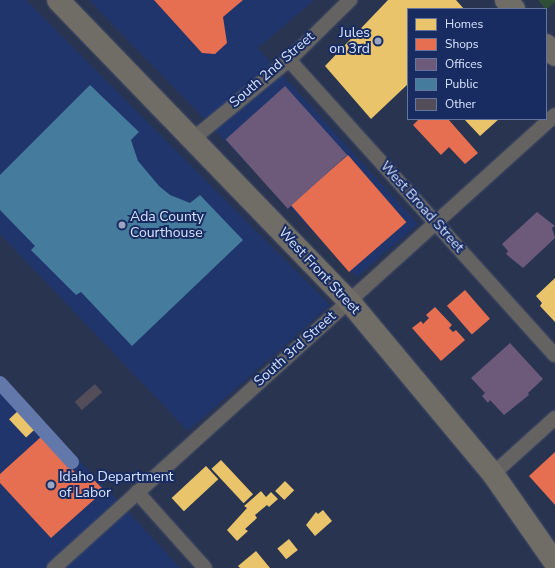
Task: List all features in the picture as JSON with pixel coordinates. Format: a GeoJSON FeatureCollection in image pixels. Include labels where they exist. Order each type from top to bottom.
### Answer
{"type":"FeatureCollection","features":[{"type":"Feature","properties":{"kind":"main road","name":"West Front Street"},"geometry":{"type":"LineString","coordinates":[[58,0],[349,301],[493,474],[555,563]]}},
{"type":"Feature","properties":{"kind":"main road"},"geometry":{"type":"LineString","coordinates":[[506,0],[513,8]]}},
{"type":"Feature","properties":{"kind":"main road"},"geometry":{"type":"LineString","coordinates":[[547,46],[555,55]]}},
{"type":"Feature","properties":{"kind":"street","name":"South 2nd Street"},"geometry":{"type":"LineString","coordinates":[[193,139],[289,60],[350,0]]}},
{"type":"Feature","properties":{"kind":"street","name":"West Broad Street"},"geometry":{"type":"LineString","coordinates":[[289,60],[555,355]]}},
{"type":"Feature","properties":{"kind":"street","name":"South 3rd Street"},"geometry":{"type":"LineString","coordinates":[[54,568],[555,115]]}},
{"type":"Feature","properties":{"kind":"street"},"geometry":{"type":"LineString","coordinates":[[493,474],[555,418]]}},
{"type":"Feature","properties":{"kind":"street"},"geometry":{"type":"LineString","coordinates":[[137,492],[205,568]]}},
{"type":"Feature","properties":{"kind":"shaded area"},"geometry":{"type":"Polygon","coordinates":[[[0,0],[26,0],[330,305],[188,431],[0,234],[0,0]]]}},
{"type":"Feature","properties":{"kind":"shaded area"},"geometry":{"type":"Polygon","coordinates":[[[89,0],[314,0],[258,48],[418,224],[357,277],[89,0]]]}},
{"type":"Feature","properties":{"kind":"shaded area"},"geometry":{"type":"Polygon","coordinates":[[[0,378],[139,523],[180,568],[0,568],[0,378]]]}},
{"type":"Feature","properties":{"kind":"green space"},"geometry":{"type":"Polygon","coordinates":[[[538,0],[555,0],[555,2],[547,9],[538,0]]]}},
{"type":"Feature","properties":{"kind":"building: Homes","name":"Jules on 3rd"},"geometry":{"type":"Polygon","coordinates":[[[388,0],[456,0],[463,8],[407,8],[407,85],[371,119],[325,66],[388,0]]]}},
{"type":"Feature","properties":{"kind":"building: Homes"},"geometry":{"type":"Polygon","coordinates":[[[465,120],[498,120],[480,136],[465,120]]]}},
{"type":"Feature","properties":{"kind":"building: Homes"},"geometry":{"type":"Polygon","coordinates":[[[555,278],[555,322],[540,306],[542,303],[536,296],[555,278]]]}},
{"type":"Feature","properties":{"kind":"building: Homes"},"geometry":{"type":"Polygon","coordinates":[[[20,409],[37,427],[26,438],[9,419],[20,409]]]}},
{"type":"Feature","properties":{"kind":"building: Homes"},"geometry":{"type":"Polygon","coordinates":[[[221,460],[253,494],[244,503],[211,469],[221,460]]]}},
{"type":"Feature","properties":{"kind":"building: Homes"},"geometry":{"type":"Polygon","coordinates":[[[206,466],[218,479],[184,511],[172,498],[206,466]]]}},
{"type":"Feature","properties":{"kind":"building: Homes"},"geometry":{"type":"Polygon","coordinates":[[[285,481],[294,490],[284,500],[275,491],[285,481]]]}},
{"type":"Feature","properties":{"kind":"building: Homes"},"geometry":{"type":"Polygon","coordinates":[[[261,491],[266,497],[271,492],[278,499],[269,507],[267,505],[255,515],[257,518],[245,529],[248,531],[237,541],[227,530],[247,508],[244,506],[261,491]]]}},
{"type":"Feature","properties":{"kind":"building: Homes"},"geometry":{"type":"Polygon","coordinates":[[[323,510],[332,521],[315,536],[306,525],[316,512],[318,514],[323,510]]]}},
{"type":"Feature","properties":{"kind":"building: Homes"},"geometry":{"type":"Polygon","coordinates":[[[289,539],[298,550],[286,559],[277,548],[289,539]]]}},
{"type":"Feature","properties":{"kind":"building: Homes"},"geometry":{"type":"Polygon","coordinates":[[[256,551],[270,568],[240,568],[238,566],[256,551]]]}},
{"type":"Feature","properties":{"kind":"building: Shops"},"geometry":{"type":"Polygon","coordinates":[[[154,0],[243,0],[223,17],[227,43],[215,54],[202,53],[154,0]]]}},
{"type":"Feature","properties":{"kind":"building: Shops"},"geometry":{"type":"Polygon","coordinates":[[[418,120],[449,120],[478,153],[465,164],[449,147],[441,155],[413,125],[418,120]]]}},
{"type":"Feature","properties":{"kind":"building: Shops"},"geometry":{"type":"Polygon","coordinates":[[[348,155],[406,222],[349,272],[291,205],[348,155]]]}},
{"type":"Feature","properties":{"kind":"building: Shops"},"geometry":{"type":"Polygon","coordinates":[[[465,290],[490,319],[472,334],[447,306],[465,290]]]}},
{"type":"Feature","properties":{"kind":"building: Shops"},"geometry":{"type":"Polygon","coordinates":[[[435,307],[452,325],[449,328],[453,332],[456,330],[465,340],[441,361],[412,328],[421,321],[423,324],[429,318],[426,315],[435,307]]]}},
{"type":"Feature","properties":{"kind":"building: Shops","name":"Idaho Department of Labor"},"geometry":{"type":"Polygon","coordinates":[[[42,436],[83,481],[89,475],[102,488],[95,494],[97,497],[51,538],[0,483],[0,474],[42,436]]]}},
{"type":"Feature","properties":{"kind":"building: Shops"},"geometry":{"type":"Polygon","coordinates":[[[555,452],[555,505],[529,476],[555,452]]]}},
{"type":"Feature","properties":{"kind":"building: Offices"},"geometry":{"type":"Polygon","coordinates":[[[285,86],[347,155],[288,209],[226,140],[285,86]]]}},
{"type":"Feature","properties":{"kind":"building: Offices"},"geometry":{"type":"Polygon","coordinates":[[[537,212],[555,226],[552,228],[555,238],[523,268],[506,254],[508,251],[502,244],[537,212]]]}},
{"type":"Feature","properties":{"kind":"building: Offices"},"geometry":{"type":"Polygon","coordinates":[[[510,343],[543,379],[528,393],[529,395],[504,415],[490,400],[488,403],[482,396],[485,393],[471,378],[510,343]]]}},
{"type":"Feature","properties":{"kind":"building: Public","name":"Ada County Courthouse"},"geometry":{"type":"Polygon","coordinates":[[[90,85],[139,132],[131,140],[138,161],[159,186],[170,195],[190,203],[200,195],[243,240],[132,346],[81,292],[76,295],[31,250],[35,246],[0,210],[0,175],[90,85]]]}},
{"type":"Feature","properties":{"kind":"building: Other"},"geometry":{"type":"Polygon","coordinates":[[[95,384],[102,392],[82,410],[75,402],[95,384]]]}},
{"type":"Feature","properties":{"kind":"waterway"},"geometry":{"type":"LineString","coordinates":[[0,383],[72,462]]}},
{"type":"Feature","properties":{"kind":"place","name":"Jules on 3rd"},"geometry":{"type":"Point","coordinates":[378,41]}},
{"type":"Feature","properties":{"kind":"place","name":"Ada County Courthouse"},"geometry":{"type":"Point","coordinates":[122,225]}},
{"type":"Feature","properties":{"kind":"place","name":"Idaho Department of Labor"},"geometry":{"type":"Point","coordinates":[51,485]}}]}
